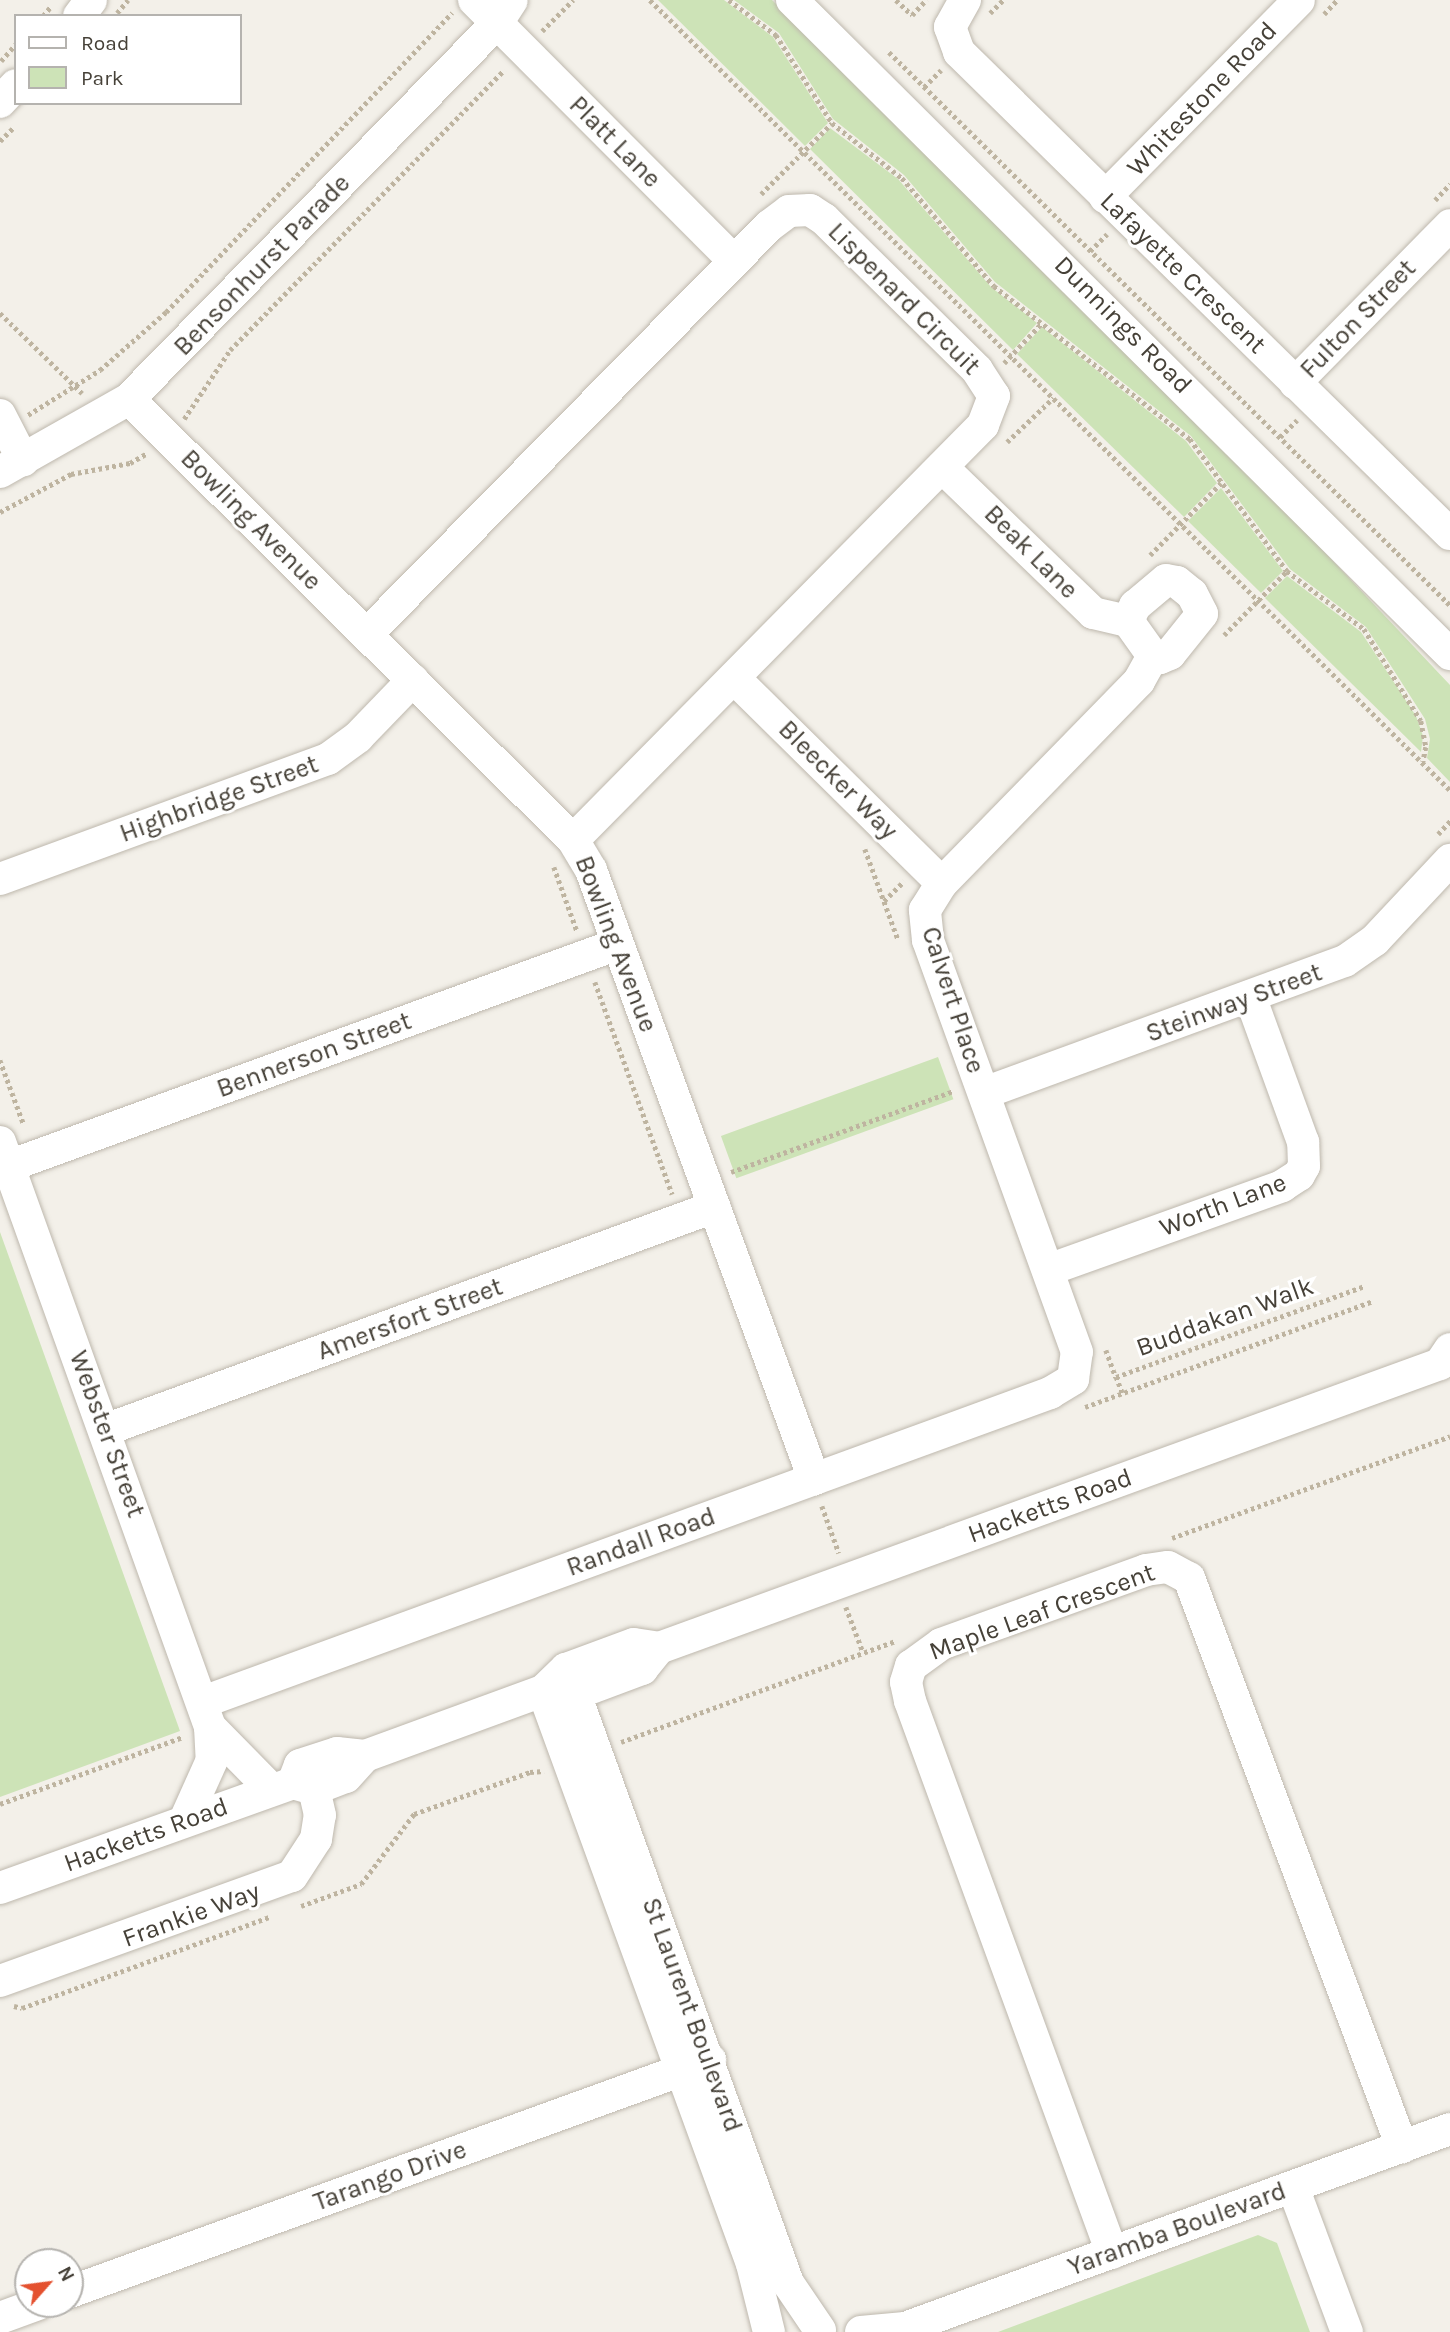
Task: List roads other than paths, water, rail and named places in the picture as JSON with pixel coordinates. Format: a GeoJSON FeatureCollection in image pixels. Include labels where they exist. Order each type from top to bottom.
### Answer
{"type":"FeatureCollection","features":[{"type":"Feature","properties":{"kind":"street","name":"Bensonhurst Parade"},"geometry":{"type":"LineString","coordinates":[[12,466],[118,407],[504,11],[531,0]]}},
{"type":"Feature","properties":{"kind":"street","name":"Dunnings Road"},"geometry":{"type":"LineString","coordinates":[[792,0],[1450,654]]}},
{"type":"Feature","properties":{"kind":"street","name":"Lafayette Crescent"},"geometry":{"type":"LineString","coordinates":[[965,0],[951,18],[950,36],[956,48],[1450,534]]}},
{"type":"Feature","properties":{"kind":"street","name":"Whitestone Road"},"geometry":{"type":"LineString","coordinates":[[1105,197],[1299,0]]}},
{"type":"Feature","properties":{"kind":"street","name":"Platt Lane"},"geometry":{"type":"LineString","coordinates":[[465,5],[504,11],[523,51],[734,261]]}},
{"type":"Feature","properties":{"kind":"street"},"geometry":{"type":"LineString","coordinates":[[0,102],[14,87]]}},
{"type":"Feature","properties":{"kind":"street","name":"Lispenard Circuit"},"geometry":{"type":"LineString","coordinates":[[366,634],[780,216],[810,210],[958,351],[991,388],[994,405],[983,425],[734,678],[561,846]]}},
{"type":"Feature","properties":{"kind":"street","name":"Fulton Street"},"geometry":{"type":"LineString","coordinates":[[1295,383],[1450,225]]}},
{"type":"Feature","properties":{"kind":"street","name":"Bowling Avenue"},"geometry":{"type":"LineString","coordinates":[[118,407],[413,680],[561,846],[591,870],[814,1479]]}},
{"type":"Feature","properties":{"kind":"street"},"geometry":{"type":"LineString","coordinates":[[3,421],[12,466]]}},
{"type":"Feature","properties":{"kind":"street","name":"Beak Lane"},"geometry":{"type":"LineString","coordinates":[[942,467],[1086,607],[1108,620],[1128,621]]}},
{"type":"Feature","properties":{"kind":"street"},"geometry":{"type":"LineString","coordinates":[[1166,580],[1177,582],[1201,606],[1199,622],[1170,654],[1153,656],[1128,621],[1135,606],[1166,580]]}},
{"type":"Feature","properties":{"kind":"street","name":"Calvert Place"},"geometry":{"type":"LineString","coordinates":[[1075,1375],[1077,1352],[1048,1270],[972,1088],[924,927],[932,873],[1139,681],[1153,656]]}},
{"type":"Feature","properties":{"kind":"street","name":"Bleecker Way"},"geometry":{"type":"LineString","coordinates":[[734,678],[932,873]]}},
{"type":"Feature","properties":{"kind":"street","name":"Highbridge Street"},"geometry":{"type":"LineString","coordinates":[[0,879],[328,759],[358,737],[413,680]]}},
{"type":"Feature","properties":{"kind":"street","name":"Steinway Street"},"geometry":{"type":"LineString","coordinates":[[972,1088],[1250,996],[1361,951],[1441,850]]}},
{"type":"Feature","properties":{"kind":"street","name":"Bennerson Street"},"geometry":{"type":"LineString","coordinates":[[5,1154],[618,944]]}},
{"type":"Feature","properties":{"kind":"street","name":"Worth Lane"},"geometry":{"type":"LineString","coordinates":[[1048,1270],[1282,1186],[1299,1175],[1304,1166],[1303,1142],[1250,996]]}},
{"type":"Feature","properties":{"kind":"street","name":"Webster Street"},"geometry":{"type":"LineString","coordinates":[[5,1154],[206,1715],[212,1759],[185,1820]]}},
{"type":"Feature","properties":{"kind":"street","name":"Amersfort Street"},"geometry":{"type":"LineString","coordinates":[[105,1430],[715,1208]]}},
{"type":"Feature","properties":{"kind":"street","name":"Hacketts Road"},"geometry":{"type":"LineString","coordinates":[[0,1888],[185,1820],[293,1787],[300,1765],[337,1753],[365,1756],[570,1681],[642,1669],[659,1648],[1448,1367]]}},
{"type":"Feature","properties":{"kind":"street","name":"Randall Road"},"geometry":{"type":"LineString","coordinates":[[206,1715],[814,1479],[1061,1388],[1075,1375]]}},
{"type":"Feature","properties":{"kind":"street","name":"Maple Leaf Crescent"},"geometry":{"type":"LineString","coordinates":[[1112,2253],[910,1701],[906,1682],[911,1666],[923,1653],[941,1644],[1146,1570],[1168,1567],[1189,1578],[1402,2147]]}},
{"type":"Feature","properties":{"kind":"street","name":"St Laurent Boulevard"},"geometry":{"type":"LineString","coordinates":[[570,1681],[589,1773],[695,2066],[788,2283],[821,2331]]}},
{"type":"Feature","properties":{"kind":"street","name":"St Laurent Boulevard"},"geometry":{"type":"LineString","coordinates":[[543,1692],[589,1773]]}},
{"type":"Feature","properties":{"kind":"street","name":"Webster Street"},"geometry":{"type":"LineString","coordinates":[[206,1715],[293,1787]]}},
{"type":"Feature","properties":{"kind":"street","name":"Frankie Way"},"geometry":{"type":"LineString","coordinates":[[6,1993],[292,1876],[316,1839],[320,1815],[293,1787]]}},
{"type":"Feature","properties":{"kind":"street","name":"St Laurent Boulevard"},"geometry":{"type":"LineString","coordinates":[[695,2066],[769,2332]]}},
{"type":"Feature","properties":{"kind":"street","name":"Tarango Drive"},"geometry":{"type":"LineString","coordinates":[[84,2287],[695,2066]]}},
{"type":"Feature","properties":{"kind":"street","name":"Yaramba Boulevard"},"geometry":{"type":"LineString","coordinates":[[861,2332],[902,2330],[1450,2129]]}},
{"type":"Feature","properties":{"kind":"street"},"geometry":{"type":"LineString","coordinates":[[1293,2187],[1346,2332]]}},
{"type":"Feature","properties":{"kind":"street"},"geometry":{"type":"LineString","coordinates":[[785,2332],[797,2327],[821,2331]]}}]}
